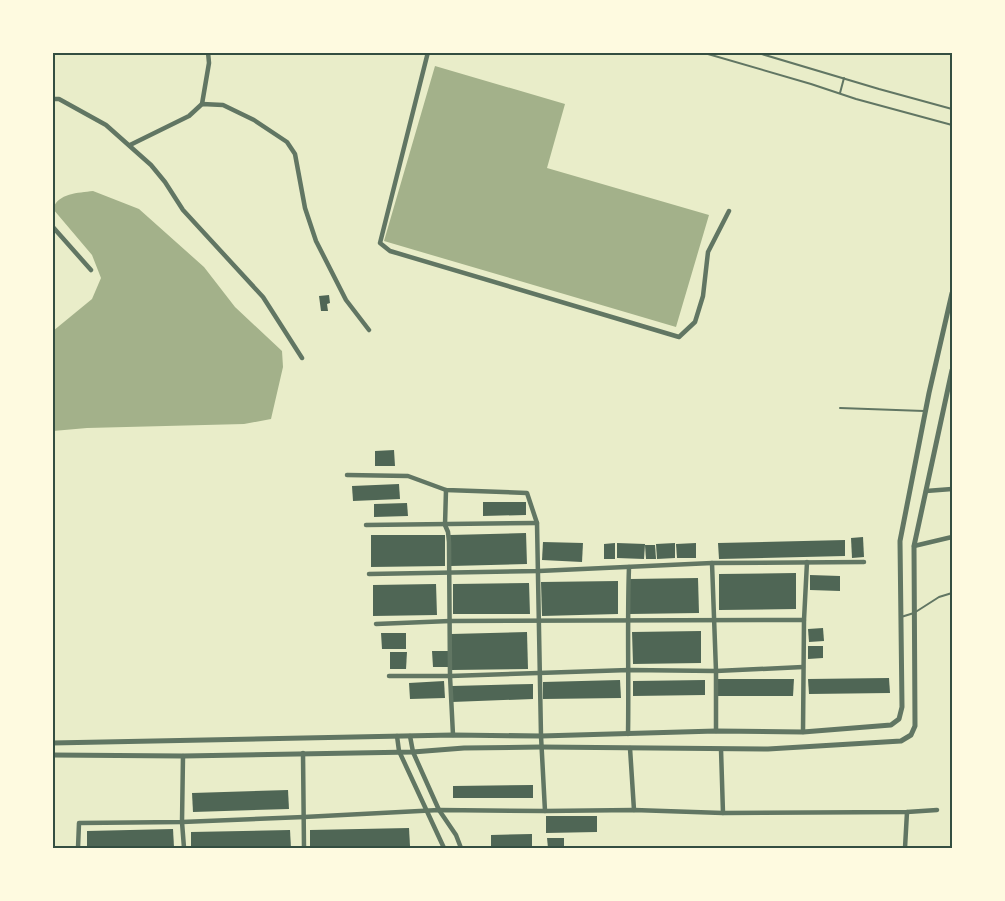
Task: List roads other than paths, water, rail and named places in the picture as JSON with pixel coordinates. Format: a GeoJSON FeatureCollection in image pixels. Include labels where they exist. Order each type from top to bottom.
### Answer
{"type":"FeatureCollection","features":[{"type":"Feature","properties":{"kind":"street"},"geometry":{"type":"LineString","coordinates":[[130,145],[189,116],[202,104],[209,63],[208,52]]}},
{"type":"Feature","properties":{"kind":"street"},"geometry":{"type":"LineString","coordinates":[[428,52],[380,243],[390,251],[679,337],[696,322],[703,296],[708,252],[729,211]]}},
{"type":"Feature","properties":{"kind":"street"},"geometry":{"type":"LineString","coordinates":[[52,99],[59,99],[106,125],[151,165],[204,235],[263,297],[303,358]]}},
{"type":"Feature","properties":{"kind":"street"},"geometry":{"type":"LineString","coordinates":[[202,104],[223,105],[254,120],[287,142],[295,154],[305,208],[316,241],[346,300],[369,330]]}},
{"type":"Feature","properties":{"kind":"street"},"geometry":{"type":"LineString","coordinates":[[52,226],[91,270]]}},
{"type":"Feature","properties":{"kind":"street"},"geometry":{"type":"LineString","coordinates":[[52,743],[453,735],[541,736],[716,731],[803,732],[891,725],[899,719],[903,707],[900,540],[952,293]]}},
{"type":"Feature","properties":{"kind":"street"},"geometry":{"type":"LineString","coordinates":[[52,755],[183,756],[541,747],[768,749],[901,741],[911,735],[915,726],[914,546],[952,370]]}},
{"type":"Feature","properties":{"kind":"street"},"geometry":{"type":"LineString","coordinates":[[347,476],[408,476],[446,490],[527,493],[537,523],[541,747],[545,811]]}},
{"type":"Feature","properties":{"kind":"street"},"geometry":{"type":"LineString","coordinates":[[926,491],[952,489]]}},
{"type":"Feature","properties":{"kind":"street"},"geometry":{"type":"LineString","coordinates":[[446,490],[445,525],[448,532],[450,572],[450,676],[453,735]]}},
{"type":"Feature","properties":{"kind":"street"},"geometry":{"type":"LineString","coordinates":[[366,525],[537,523]]}},
{"type":"Feature","properties":{"kind":"street"},"geometry":{"type":"LineString","coordinates":[[914,546],[952,537]]}},
{"type":"Feature","properties":{"kind":"street"},"geometry":{"type":"LineString","coordinates":[[803,732],[807,562]]}},
{"type":"Feature","properties":{"kind":"street"},"geometry":{"type":"LineString","coordinates":[[369,574],[539,571],[712,563],[864,562]]}},
{"type":"Feature","properties":{"kind":"street"},"geometry":{"type":"LineString","coordinates":[[712,563],[716,731]]}},
{"type":"Feature","properties":{"kind":"street"},"geometry":{"type":"LineString","coordinates":[[628,734],[629,567]]}},
{"type":"Feature","properties":{"kind":"street"},"geometry":{"type":"LineString","coordinates":[[376,624],[450,621],[804,620]]}},
{"type":"Feature","properties":{"kind":"street"},"geometry":{"type":"LineString","coordinates":[[389,676],[629,670],[716,672],[803,667]]}},
{"type":"Feature","properties":{"kind":"street"},"geometry":{"type":"LineString","coordinates":[[397,736],[399,751],[444,849]]}},
{"type":"Feature","properties":{"kind":"street"},"geometry":{"type":"LineString","coordinates":[[410,736],[413,752],[439,810],[456,835],[461,849]]}},
{"type":"Feature","properties":{"kind":"street"},"geometry":{"type":"LineString","coordinates":[[630,748],[634,810]]}},
{"type":"Feature","properties":{"kind":"street"},"geometry":{"type":"LineString","coordinates":[[721,749],[723,813]]}},
{"type":"Feature","properties":{"kind":"street"},"geometry":{"type":"LineString","coordinates":[[303,753],[303,849]]}},
{"type":"Feature","properties":{"kind":"street"},"geometry":{"type":"LineString","coordinates":[[183,756],[184,849]]}},
{"type":"Feature","properties":{"kind":"street"},"geometry":{"type":"LineString","coordinates":[[78,849],[79,823],[182,822],[439,810],[634,810],[723,813],[937,810]]}},
{"type":"Feature","properties":{"kind":"street"},"geometry":{"type":"LineString","coordinates":[[904,849],[907,812]]}},
{"type":"Feature","properties":{"kind":"lane"},"geometry":{"type":"LineString","coordinates":[[701,52],[856,99],[952,124]]}},
{"type":"Feature","properties":{"kind":"lane"},"geometry":{"type":"LineString","coordinates":[[755,52],[879,90],[952,109]]}},
{"type":"Feature","properties":{"kind":"lane"},"geometry":{"type":"LineString","coordinates":[[840,93],[844,78]]}},
{"type":"Feature","properties":{"kind":"lane"},"geometry":{"type":"LineString","coordinates":[[840,408],[926,412]]}},
{"type":"Feature","properties":{"kind":"lane"},"geometry":{"type":"LineString","coordinates":[[901,617],[915,613],[939,597],[952,593]]}}]}
